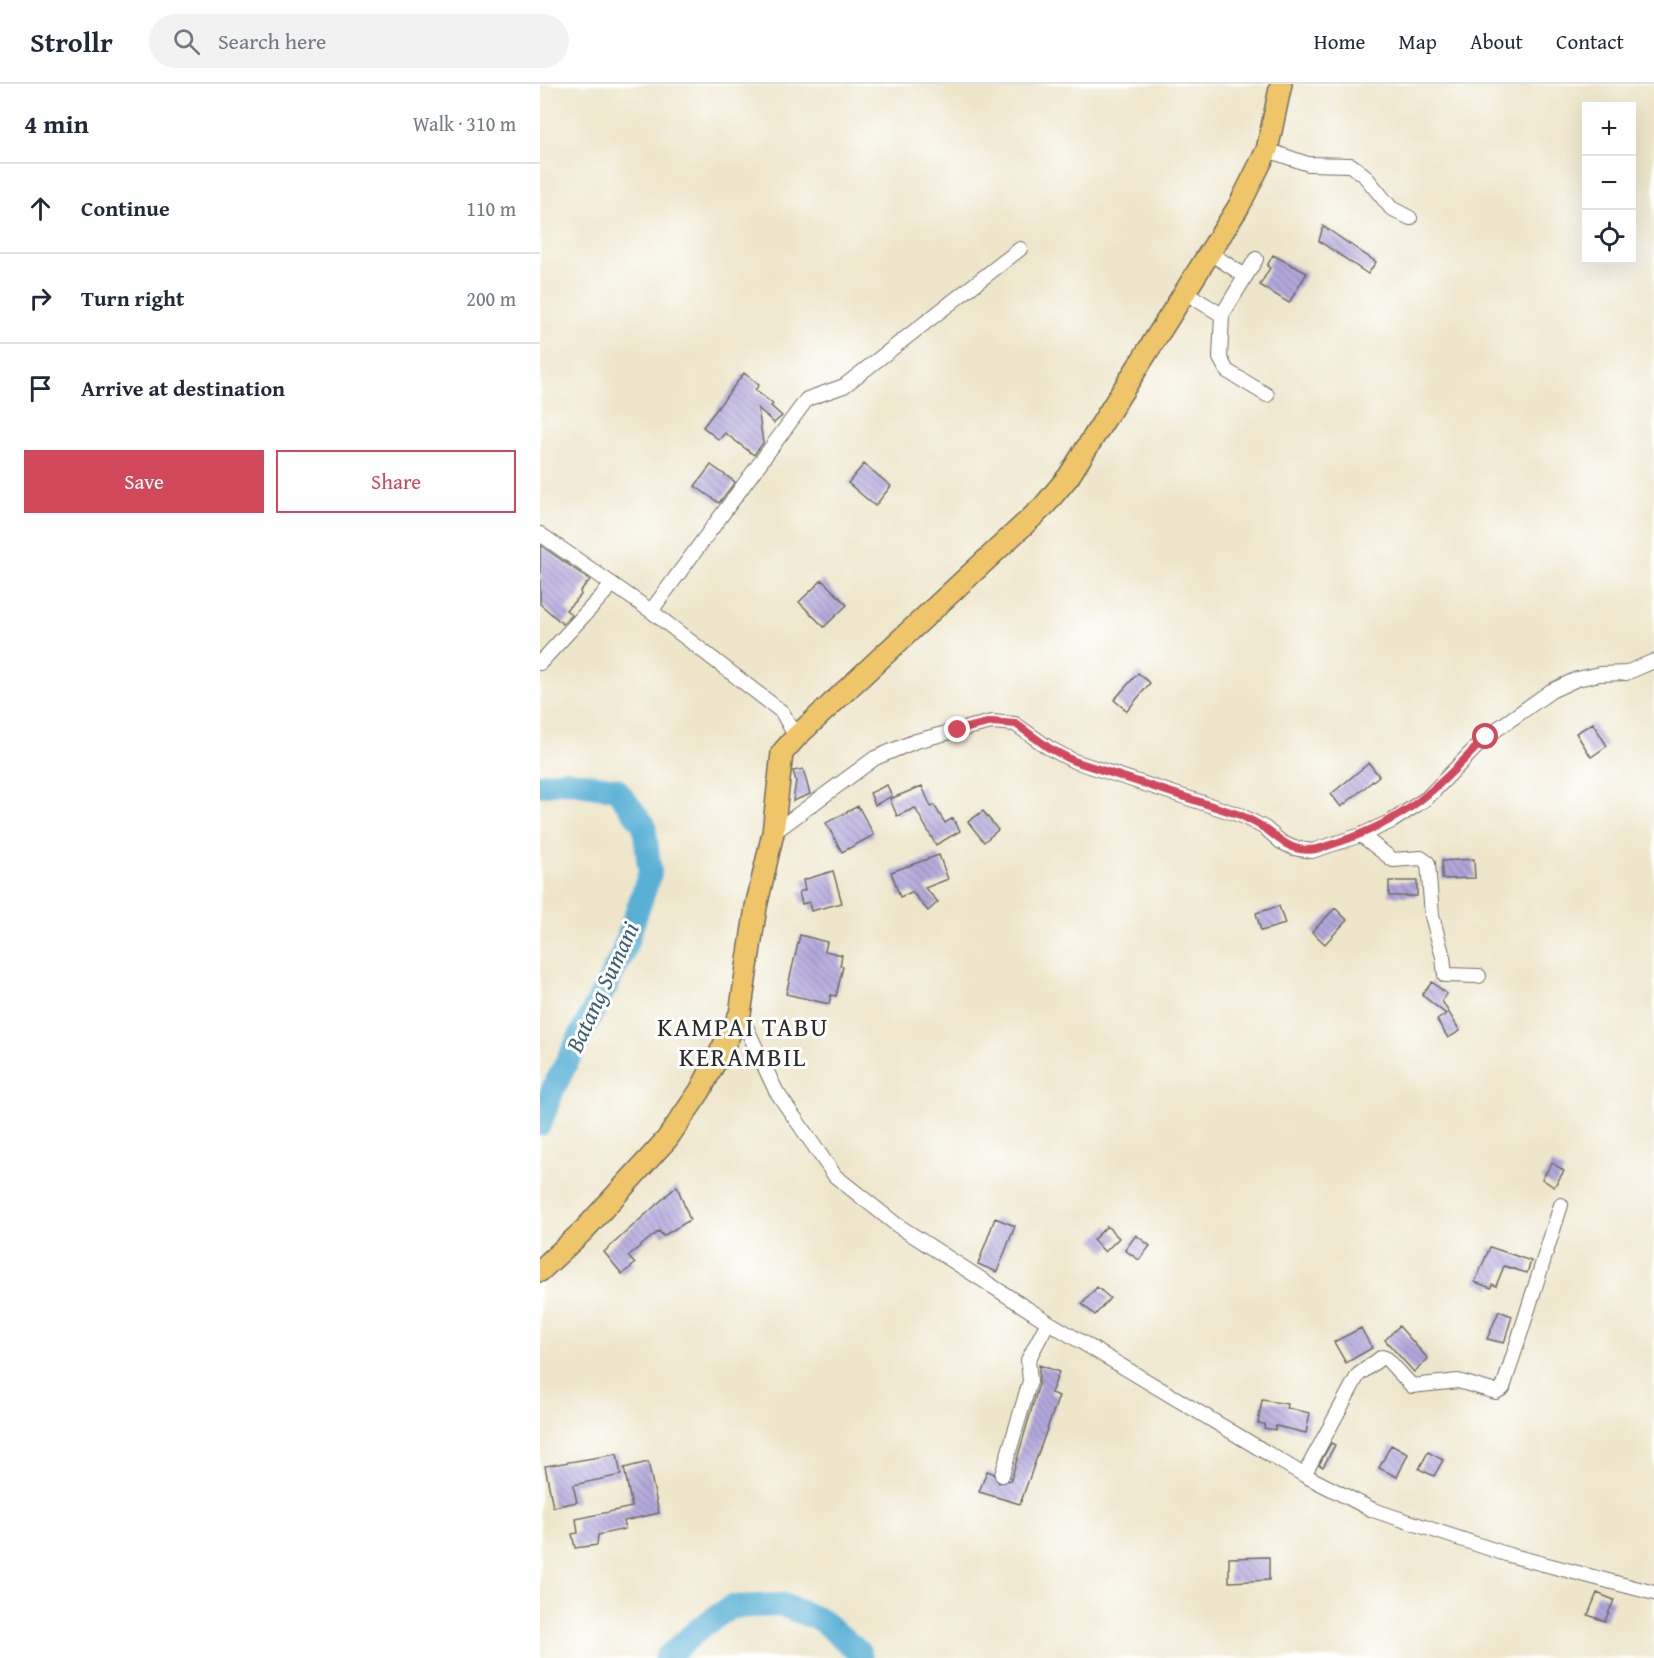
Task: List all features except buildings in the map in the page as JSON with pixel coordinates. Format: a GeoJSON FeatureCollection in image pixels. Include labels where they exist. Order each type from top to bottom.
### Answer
{"type":"FeatureCollection","features":[{"type":"Feature","properties":{"kind":"highway"},"geometry":{"type":"LineString","coordinates":[[540,1271],[584,1230],[667,1139],[700,1091],[740,1014],[756,907],[773,833],[782,753],[1044,506],[1069,476],[1239,206],[1267,150],[1281,84]]}},
{"type":"Feature","properties":{"kind":"street"},"geometry":{"type":"LineString","coordinates":[[1267,150],[1308,164],[1351,165],[1364,175],[1391,208],[1410,218]]}},
{"type":"Feature","properties":{"kind":"street"},"geometry":{"type":"LineString","coordinates":[[651,611],[807,399],[844,386],[1020,249]]}},
{"type":"Feature","properties":{"kind":"street"},"geometry":{"type":"LineString","coordinates":[[1210,253],[1245,276]]}},
{"type":"Feature","properties":{"kind":"street"},"geometry":{"type":"LineString","coordinates":[[1256,259],[1222,315],[1220,358],[1222,367],[1267,395]]}},
{"type":"Feature","properties":{"kind":"street"},"geometry":{"type":"LineString","coordinates":[[1186,292],[1222,315]]}},
{"type":"Feature","properties":{"kind":"street"},"geometry":{"type":"LineString","coordinates":[[540,534],[611,586],[651,611],[782,712],[796,738]]}},
{"type":"Feature","properties":{"kind":"street"},"geometry":{"type":"LineString","coordinates":[[540,663],[611,586]]}},
{"type":"Feature","properties":{"kind":"street"},"geometry":{"type":"LineString","coordinates":[[773,833],[875,758],[916,741],[992,722],[1016,724],[1049,748],[1074,761],[1240,815],[1294,848],[1312,851],[1361,835],[1392,820],[1427,798],[1486,737],[1551,691],[1577,679],[1600,674],[1626,673],[1654,661]]}},
{"type":"Feature","properties":{"kind":"street"},"geometry":{"type":"LineString","coordinates":[[1361,835],[1393,860],[1425,860],[1428,867],[1432,916],[1443,957],[1444,975],[1479,976]]}},
{"type":"Feature","properties":{"kind":"street"},"geometry":{"type":"LineString","coordinates":[[740,1014],[776,1091],[835,1176],[897,1225],[1048,1322],[1304,1475],[1373,1510],[1509,1555],[1654,1593]]}},
{"type":"Feature","properties":{"kind":"street"},"geometry":{"type":"LineString","coordinates":[[1304,1475],[1358,1375],[1375,1359],[1382,1357],[1387,1359],[1412,1386],[1458,1382],[1493,1392],[1503,1389],[1561,1205]]}},
{"type":"Feature","properties":{"kind":"street"},"geometry":{"type":"LineString","coordinates":[[1002,1475],[1030,1381],[1028,1360],[1048,1322]]}},
{"type":"Feature","properties":{"kind":"waterway","name":"Batang Sumani"},"geometry":{"type":"LineString","coordinates":[[540,785],[565,781],[616,789],[644,825],[650,873],[622,955],[553,1089],[540,1124]]}},
{"type":"Feature","properties":{"kind":"waterway","name":"Batang Sumani"},"geometry":{"type":"LineString","coordinates":[[666,1658],[701,1627],[731,1607],[782,1605],[821,1620],[859,1652],[861,1658]]}},
{"type":"Feature","properties":{"kind":"district","name":"KAMPAI TABU KERAMBIL"},"geometry":{"type":"Point","coordinates":[743,1041]}},
{"type":"Feature","properties":{"kind":"route"},"geometry":{"type":"LineString","coordinates":[[958,730],[992,722],[1016,724],[1049,748],[1074,761],[1120,775],[1163,792],[1240,815],[1265,828],[1281,842],[1294,848],[1312,851],[1361,835],[1392,820],[1427,798],[1486,737]]}}]}
